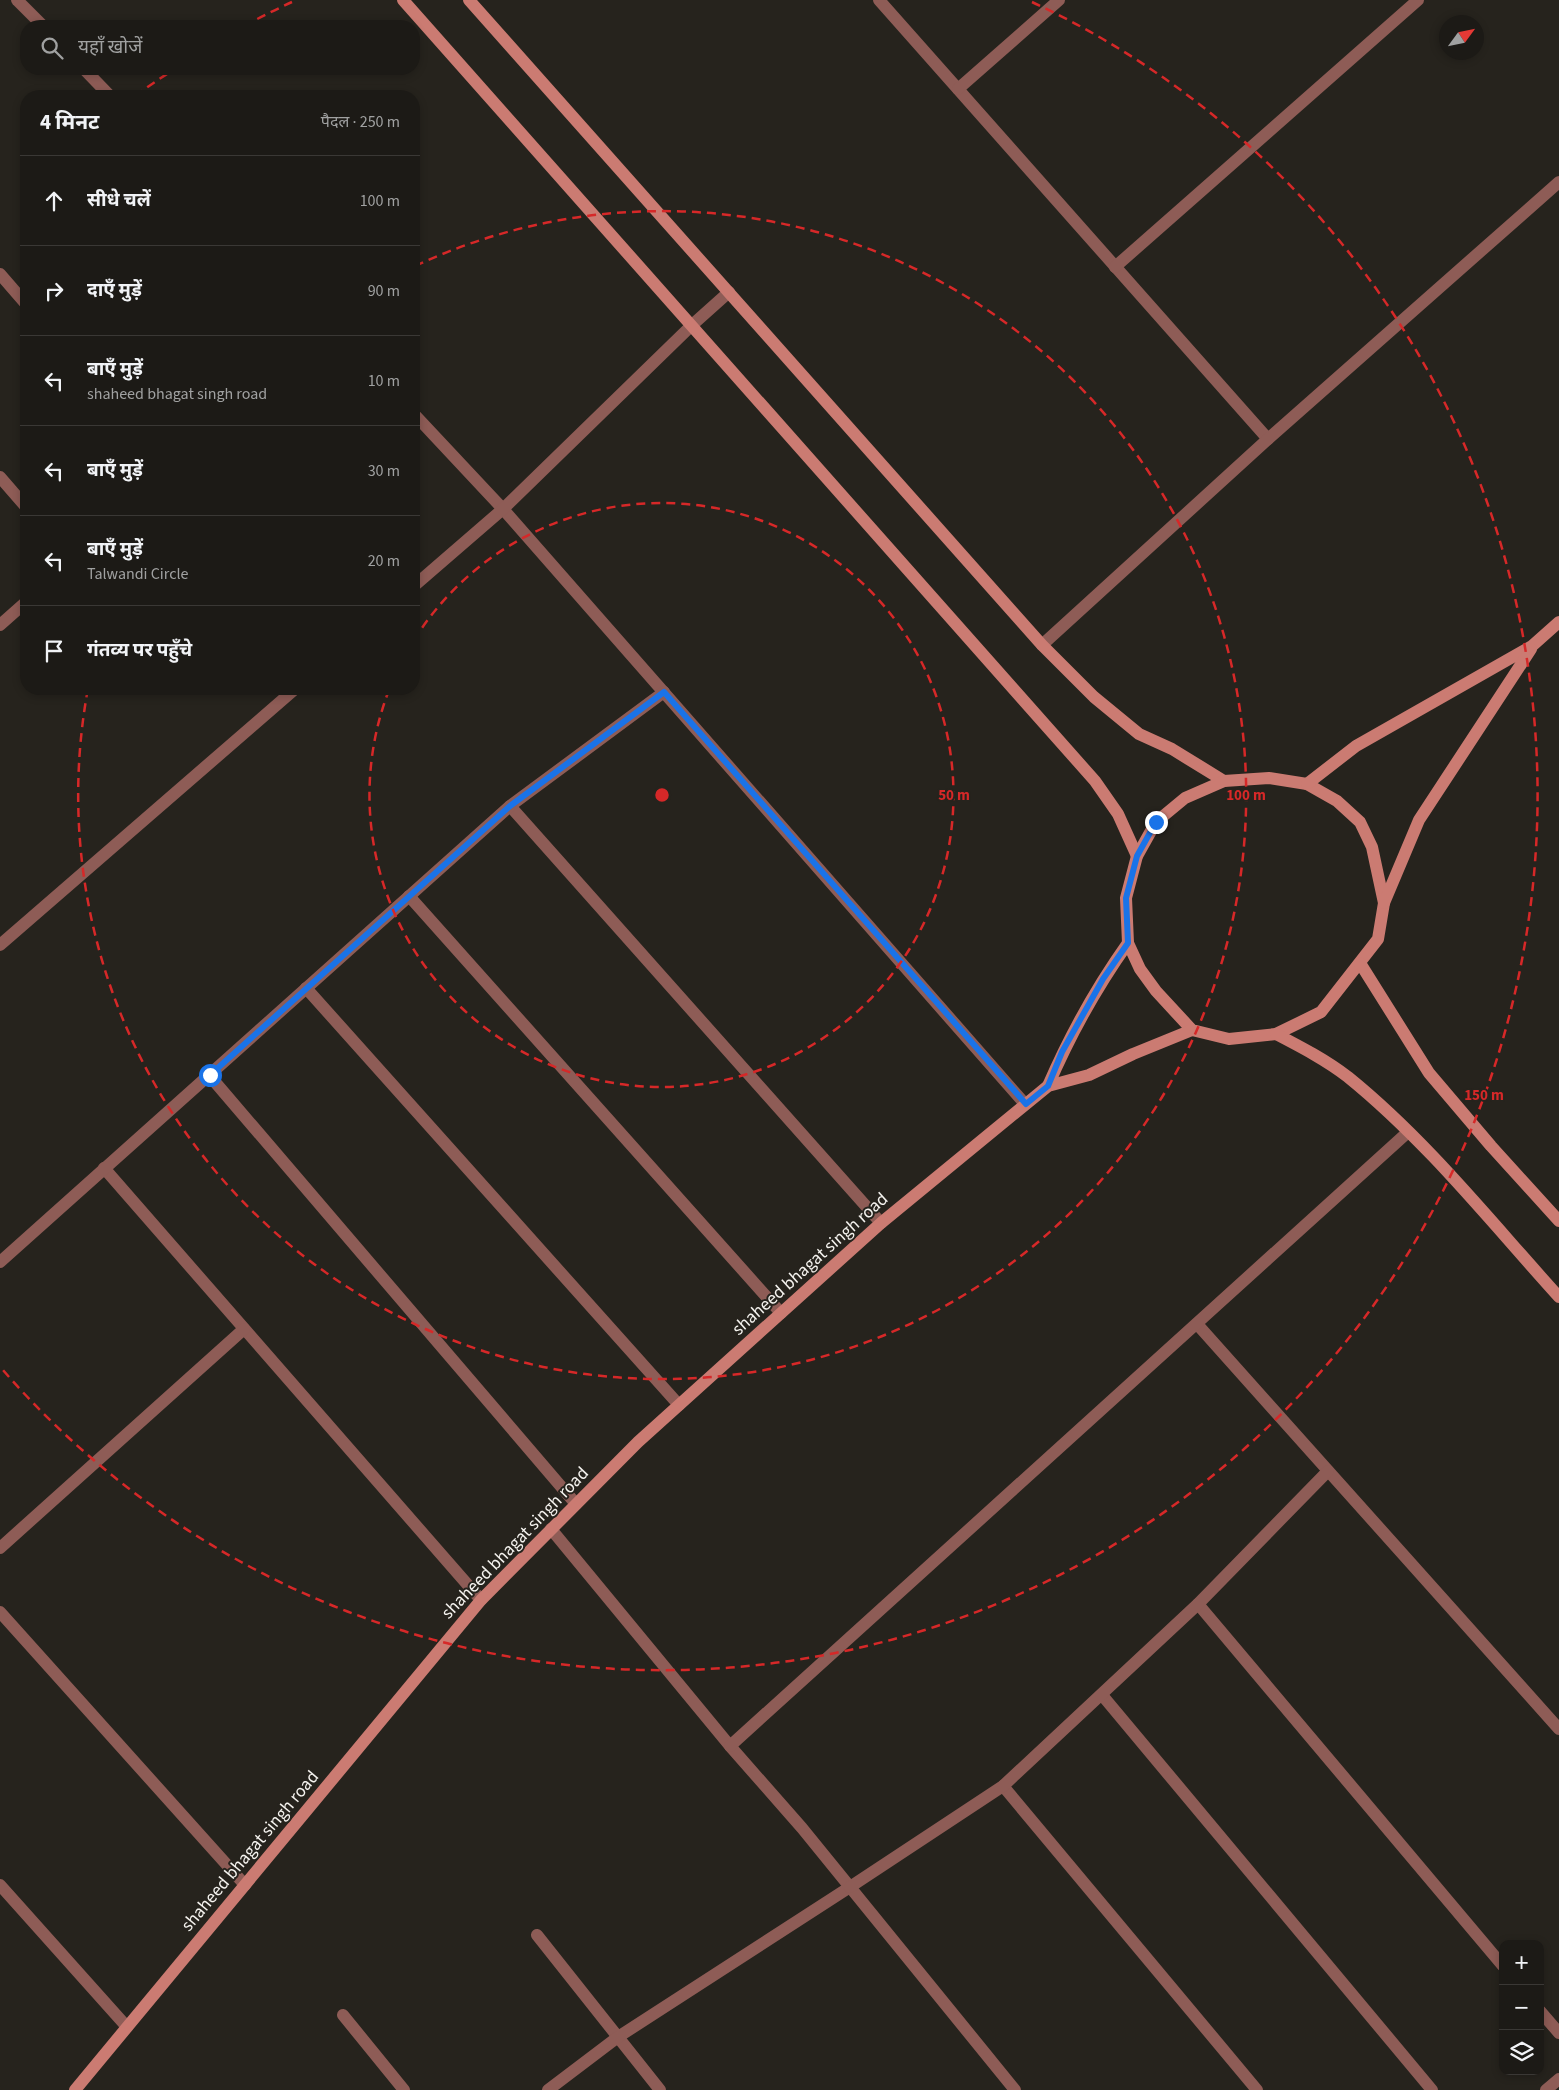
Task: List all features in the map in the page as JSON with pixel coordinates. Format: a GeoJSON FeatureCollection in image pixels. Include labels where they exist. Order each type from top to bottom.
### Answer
{"type":"FeatureCollection","features":[{"type":"Feature","properties":{"kind":"street"},"geometry":{"type":"LineString","coordinates":[[17,0],[36,20]]}},
{"type":"Feature","properties":{"kind":"street"},"geometry":{"type":"LineString","coordinates":[[403,0],[1095,781],[1118,814],[1137,856]]}},
{"type":"Feature","properties":{"kind":"street"},"geometry":{"type":"LineString","coordinates":[[469,0],[1042,645],[1094,697],[1138,734],[1172,749],[1224,781]]}},
{"type":"Feature","properties":{"kind":"street"},"geometry":{"type":"LineString","coordinates":[[880,0],[1268,439]]}},
{"type":"Feature","properties":{"kind":"street"},"geometry":{"type":"LineString","coordinates":[[958,89],[1059,0]]}},
{"type":"Feature","properties":{"kind":"street"},"geometry":{"type":"LineString","coordinates":[[1115,267],[1418,0]]}},
{"type":"Feature","properties":{"kind":"street"},"geometry":{"type":"LineString","coordinates":[[90,75],[104,90]]}},
{"type":"Feature","properties":{"kind":"street"},"geometry":{"type":"LineString","coordinates":[[1042,645],[1268,439],[1559,182]]}},
{"type":"Feature","properties":{"kind":"street"},"geometry":{"type":"LineString","coordinates":[[0,274],[20,297]]}},
{"type":"Feature","properties":{"kind":"street"},"geometry":{"type":"LineString","coordinates":[[420,581],[503,509],[691,326],[729,292]]}},
{"type":"Feature","properties":{"kind":"street"},"geometry":{"type":"LineString","coordinates":[[420,420],[503,509],[1026,1104]]}},
{"type":"Feature","properties":{"kind":"street"},"geometry":{"type":"LineString","coordinates":[[0,477],[20,500]]}},
{"type":"Feature","properties":{"kind":"street"},"geometry":{"type":"LineString","coordinates":[[0,625],[20,607]]}},
{"type":"Feature","properties":{"kind":"street"},"geometry":{"type":"LineString","coordinates":[[1307,784],[1356,746],[1532,646],[1559,622]]}},
{"type":"Feature","properties":{"kind":"street"},"geometry":{"type":"LineString","coordinates":[[1384,903],[1372,847],[1360,822],[1338,801],[1307,784],[1269,778],[1224,781],[1185,798],[1156,822],[1137,856],[1126,898],[1128,943],[1140,969],[1156,991],[1192,1030],[1229,1039],[1276,1034],[1321,1012],[1378,939],[1384,903],[1419,820],[1532,646]]}},
{"type":"Feature","properties":{"kind":"street"},"geometry":{"type":"LineString","coordinates":[[0,1262],[510,806],[664,692]]}},
{"type":"Feature","properties":{"kind":"street"},"geometry":{"type":"LineString","coordinates":[[0,945],[288,695]]}},
{"type":"Feature","properties":{"kind":"street"},"geometry":{"type":"LineString","coordinates":[[510,806],[880,1223]]}},
{"type":"Feature","properties":{"kind":"street"},"geometry":{"type":"LineString","coordinates":[[409,896],[781,1313]]}},
{"type":"Feature","properties":{"kind":"street"},"geometry":{"type":"LineString","coordinates":[[1048,1086],[1062,1052],[1099,986],[1128,943]]}},
{"type":"Feature","properties":{"kind":"street"},"geometry":{"type":"LineString","coordinates":[[1360,962],[1429,1074],[1559,1221]]}},
{"type":"Feature","properties":{"kind":"street"},"geometry":{"type":"LineString","coordinates":[[306,988],[679,1405]]}},
{"type":"Feature","properties":{"kind":"street"},"geometry":{"type":"LineString","coordinates":[[1048,1086],[1089,1075],[1133,1054],[1192,1030]]}},
{"type":"Feature","properties":{"kind":"street"},"geometry":{"type":"LineString","coordinates":[[1276,1034],[1310,1052],[1347,1076],[1408,1132],[1559,1297]]}},
{"type":"Feature","properties":{"kind":"street"},"geometry":{"type":"LineString","coordinates":[[210,1075],[576,1504]]}},
{"type":"Feature","properties":{"kind":"street","name":"shaheed bhagat singh road"},"geometry":{"type":"LineString","coordinates":[[75,2090],[481,1600],[638,1442],[880,1223],[1048,1086]]}},
{"type":"Feature","properties":{"kind":"street"},"geometry":{"type":"LineString","coordinates":[[730,1746],[1408,1132]]}},
{"type":"Feature","properties":{"kind":"street"},"geometry":{"type":"LineString","coordinates":[[104,1168],[481,1600]]}},
{"type":"Feature","properties":{"kind":"street"},"geometry":{"type":"LineString","coordinates":[[1197,1324],[1559,1728]]}},
{"type":"Feature","properties":{"kind":"street"},"geometry":{"type":"LineString","coordinates":[[0,1548],[244,1329]]}},
{"type":"Feature","properties":{"kind":"street"},"geometry":{"type":"LineString","coordinates":[[548,2090],[618,2037],[1003,1786],[1198,1604],[1328,1471]]}},
{"type":"Feature","properties":{"kind":"street"},"geometry":{"type":"LineString","coordinates":[[552,1529],[730,1746],[802,1828],[1015,2090]]}},
{"type":"Feature","properties":{"kind":"street"},"geometry":{"type":"LineString","coordinates":[[1198,1604],[1499,1961]]}},
{"type":"Feature","properties":{"kind":"street"},"geometry":{"type":"LineString","coordinates":[[0,1612],[244,1885]]}},
{"type":"Feature","properties":{"kind":"street"},"geometry":{"type":"LineString","coordinates":[[1102,1695],[1432,2090]]}},
{"type":"Feature","properties":{"kind":"street"},"geometry":{"type":"LineString","coordinates":[[1003,1786],[1257,2090]]}},
{"type":"Feature","properties":{"kind":"street"},"geometry":{"type":"LineString","coordinates":[[0,1885],[127,2027]]}},
{"type":"Feature","properties":{"kind":"street"},"geometry":{"type":"LineString","coordinates":[[537,1935],[660,2090]]}},
{"type":"Feature","properties":{"kind":"street"},"geometry":{"type":"LineString","coordinates":[[343,2015],[404,2090]]}},
{"type":"Feature","properties":{"kind":"street"},"geometry":{"type":"LineString","coordinates":[[1544,2016],[1559,2033]]}},
{"type":"Feature","properties":{"kind":"street"},"geometry":{"type":"LineString","coordinates":[[1546,2090],[1559,2079]]}},
{"type":"Feature","properties":{"kind":"route"},"geometry":{"type":"LineString","coordinates":[[210,1075],[510,806],[664,692],[1026,1104],[1048,1086],[1062,1052],[1103,979],[1128,943],[1126,898],[1137,856],[1156,822]]}}]}
